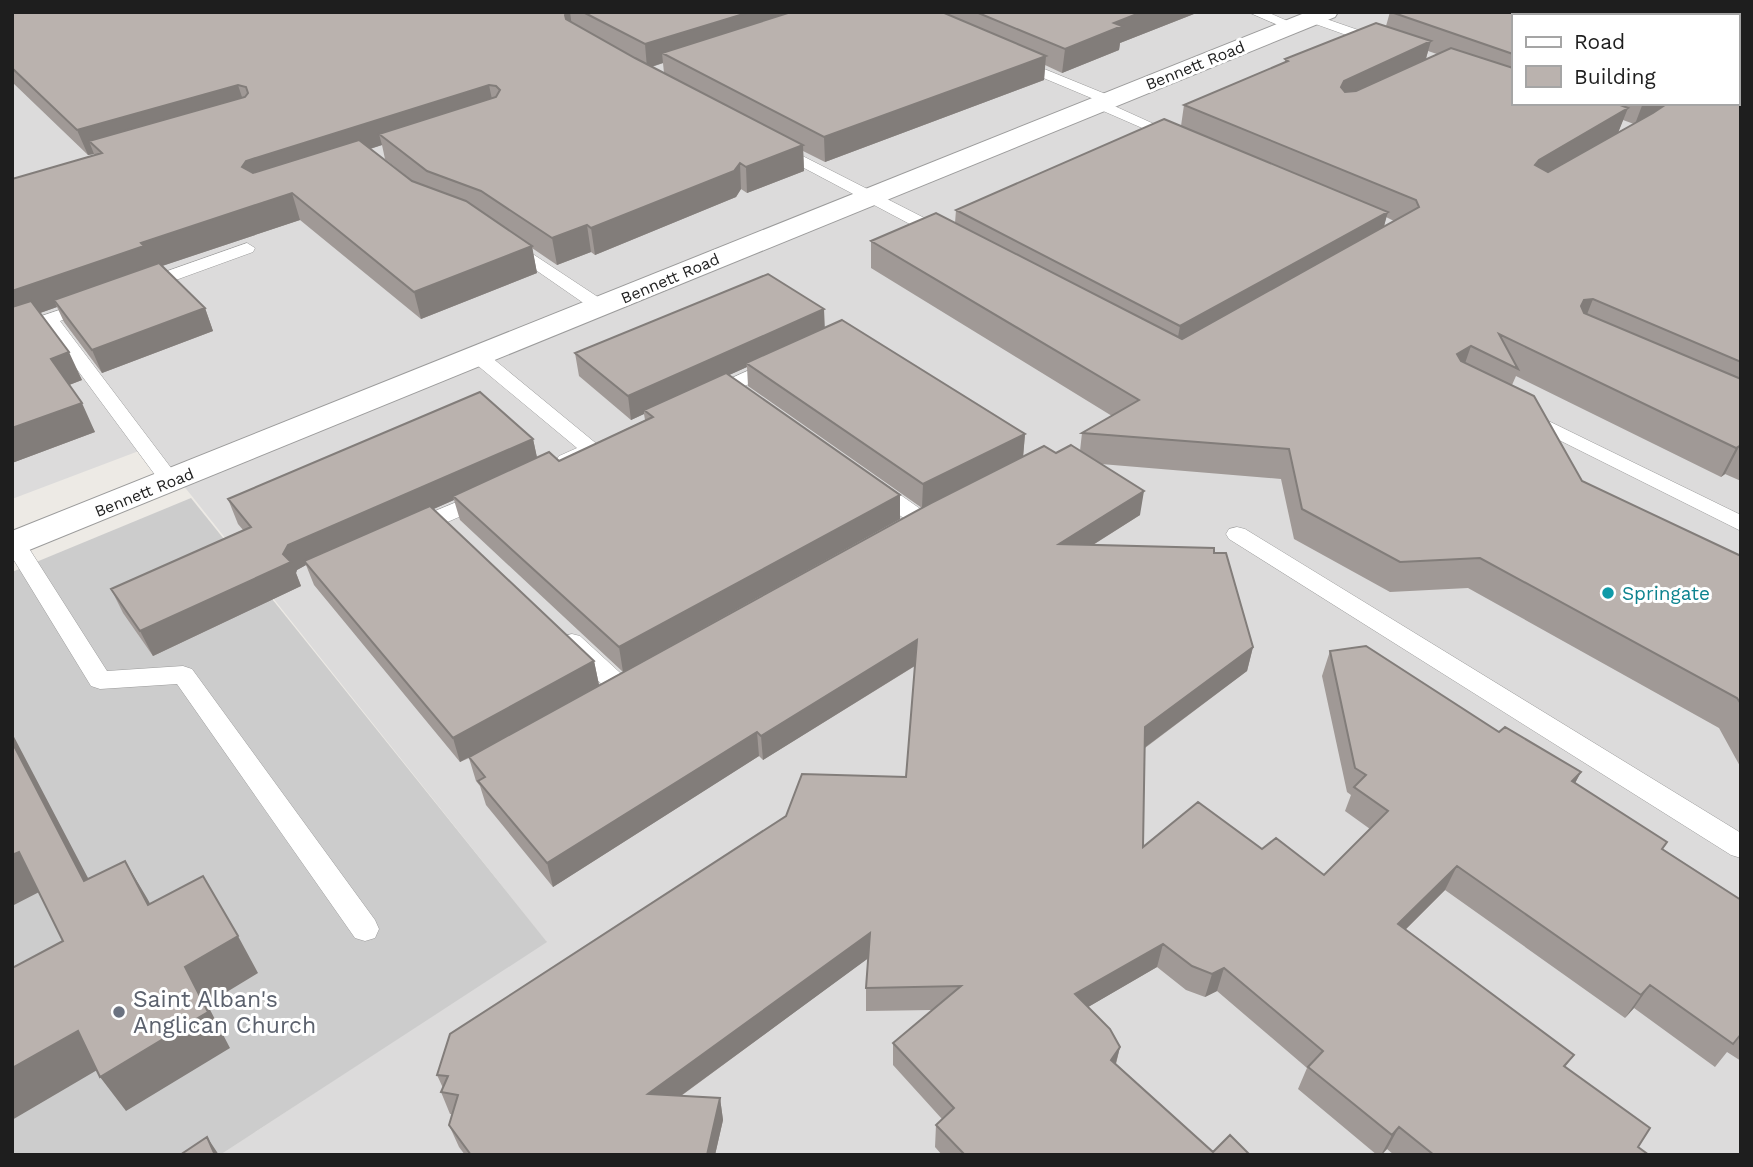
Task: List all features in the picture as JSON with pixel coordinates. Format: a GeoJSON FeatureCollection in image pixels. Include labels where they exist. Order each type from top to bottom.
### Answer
{"type":"FeatureCollection","features":[{"type":"Feature","properties":{"kind":"street","name":"Bennett Road"},"geometry":{"type":"LineString","coordinates":[[14,544],[601,307],[870,195],[1311,19]]}},
{"type":"Feature","properties":{"kind":"lane"},"geometry":{"type":"LineString","coordinates":[[1254,12],[1311,19],[1392,46]]}},
{"type":"Feature","properties":{"kind":"lane"},"geometry":{"type":"LineString","coordinates":[[996,53],[1188,142]]}},
{"type":"Feature","properties":{"kind":"lane"},"geometry":{"type":"LineString","coordinates":[[766,142],[956,241]]}},
{"type":"Feature","properties":{"kind":"lane"},"geometry":{"type":"LineString","coordinates":[[501,237],[601,307]]}},
{"type":"Feature","properties":{"kind":"lane"},"geometry":{"type":"LineString","coordinates":[[129,290],[247,248]]}},
{"type":"Feature","properties":{"kind":"lane"},"geometry":{"type":"LineString","coordinates":[[12,332],[102,300]]}},
{"type":"Feature","properties":{"kind":"lane"},"geometry":{"type":"LineString","coordinates":[[50,319],[171,482]]}},
{"type":"Feature","properties":{"kind":"lane"},"geometry":{"type":"LineString","coordinates":[[478,356],[598,446],[553,467]]}},
{"type":"Feature","properties":{"kind":"lane"},"geometry":{"type":"LineString","coordinates":[[692,402],[790,357]]}},
{"type":"Feature","properties":{"kind":"lane"},"geometry":{"type":"LineString","coordinates":[[730,385],[753,401]]}},
{"type":"Feature","properties":{"kind":"lane"},"geometry":{"type":"LineString","coordinates":[[1508,408],[1741,524]]}},
{"type":"Feature","properties":{"kind":"lane"},"geometry":{"type":"LineString","coordinates":[[853,472],[921,520]]}},
{"type":"Feature","properties":{"kind":"lane"},"geometry":{"type":"LineString","coordinates":[[391,539],[502,489]]}},
{"type":"Feature","properties":{"kind":"lane"},"geometry":{"type":"LineString","coordinates":[[897,533],[946,507]]}},
{"type":"Feature","properties":{"kind":"lane"},"geometry":{"type":"LineString","coordinates":[[440,517],[460,536]]}},
{"type":"Feature","properties":{"kind":"lane"},"geometry":{"type":"LineString","coordinates":[[1237,534],[1741,847]]}},
{"type":"Feature","properties":{"kind":"lane"},"geometry":{"type":"LineString","coordinates":[[14,544],[100,680],[183,675],[365,929]]}},
{"type":"Feature","properties":{"kind":"lane"},"geometry":{"type":"LineString","coordinates":[[560,631],[620,687]]}},
{"type":"Feature","properties":{"kind":"lane"},"geometry":{"type":"LineString","coordinates":[[597,700],[644,674]]}},
{"type":"Feature","properties":{"kind":"shaded area"},"geometry":{"type":"Polygon","coordinates":[[[25,12],[1741,12],[1741,1155],[220,1155],[546,941],[152,446],[12,499],[12,15],[25,12]]]}},
{"type":"Feature","properties":{"kind":"shaded area"},"geometry":{"type":"Polygon","coordinates":[[[191,498],[547,942],[220,1155],[12,1155],[12,572],[191,498]]]}},
{"type":"Feature","properties":{"kind":"building"},"geometry":{"type":"Polygon","coordinates":[[[12,12],[568,12],[566,19],[803,145],[746,167],[740,163],[734,171],[591,228],[587,225],[552,238],[481,191],[427,171],[379,134],[496,97],[500,90],[489,85],[246,161],[242,167],[253,173],[359,140],[412,181],[466,201],[532,246],[414,292],[292,193],[141,243],[144,246],[12,291],[12,179],[102,153],[89,141],[245,97],[248,93],[246,87],[238,85],[77,130],[12,68],[12,12]]]}},
{"type":"Feature","properties":{"kind":"building"},"geometry":{"type":"Polygon","coordinates":[[[583,12],[750,12],[645,44],[583,12]]]}},
{"type":"Feature","properties":{"kind":"building"},"geometry":{"type":"Polygon","coordinates":[[[791,12],[942,12],[1046,56],[824,137],[662,53],[791,12]]]}},
{"type":"Feature","properties":{"kind":"building"},"geometry":{"type":"Polygon","coordinates":[[[976,12],[1142,12],[1114,23],[1122,26],[1065,49],[976,12]]]}},
{"type":"Feature","properties":{"kind":"building"},"geometry":{"type":"Polygon","coordinates":[[[1391,12],[1741,12],[1741,362],[1593,299],[1584,300],[1581,306],[1584,313],[1741,379],[1741,445],[1736,448],[1499,334],[1518,369],[1471,346],[1457,354],[1461,361],[1534,396],[1582,481],[1741,556],[1741,704],[1737,698],[1480,558],[1400,562],[1302,509],[1289,449],[1082,433],[1139,400],[871,241],[936,213],[1182,339],[1419,207],[1416,200],[1184,105],[1288,61],[1285,59],[1376,23],[1431,41],[1344,81],[1341,87],[1345,92],[1356,91],[1451,48],[1512,68],[1512,105],[1620,105],[1628,108],[1539,160],[1535,165],[1548,172],[1665,105],[1739,105],[1739,14],[1512,14],[1512,54],[1391,12]]]}},
{"type":"Feature","properties":{"kind":"building"},"geometry":{"type":"Polygon","coordinates":[[[1164,119],[1388,212],[1180,326],[956,210],[1164,119]]]}},
{"type":"Feature","properties":{"kind":"building"},"geometry":{"type":"Polygon","coordinates":[[[159,263],[205,308],[92,350],[54,300],[159,263]]]}},
{"type":"Feature","properties":{"kind":"building"},"geometry":{"type":"Polygon","coordinates":[[[768,274],[824,309],[628,396],[575,353],[768,274]]]}},
{"type":"Feature","properties":{"kind":"building"},"geometry":{"type":"Polygon","coordinates":[[[31,301],[69,352],[51,359],[82,403],[12,428],[12,307],[31,301]]]}},
{"type":"Feature","properties":{"kind":"building"},"geometry":{"type":"Polygon","coordinates":[[[842,320],[1025,434],[923,484],[746,363],[842,320]]]}},
{"type":"Feature","properties":{"kind":"building"},"geometry":{"type":"Polygon","coordinates":[[[726,373],[900,495],[619,647],[453,496],[549,452],[559,461],[653,417],[644,410],[726,373]]]}},
{"type":"Feature","properties":{"kind":"building"},"geometry":{"type":"Polygon","coordinates":[[[480,392],[533,439],[288,545],[283,554],[291,562],[140,631],[111,589],[251,527],[228,499],[480,392]]]}},
{"type":"Feature","properties":{"kind":"building"},"geometry":{"type":"Polygon","coordinates":[[[1071,445],[1144,491],[1059,544],[1214,548],[1214,553],[1226,553],[1253,647],[1145,727],[1143,847],[1198,802],[1262,849],[1276,838],[1324,875],[1388,811],[1354,787],[1366,775],[1355,768],[1330,651],[1366,646],[1499,732],[1505,727],[1581,772],[1572,781],[1667,842],[1662,849],[1741,900],[1741,1034],[1733,1044],[1650,985],[1641,995],[1457,866],[1398,924],[1574,1055],[1564,1066],[1650,1128],[1638,1147],[1649,1155],[1434,1155],[1399,1127],[1392,1135],[1308,1067],[1323,1051],[1224,968],[1212,974],[1192,966],[1163,944],[1075,994],[1110,1029],[1120,1047],[1111,1060],[1213,1152],[1230,1135],[1250,1155],[965,1155],[936,1125],[954,1108],[893,1043],[961,986],[866,988],[870,933],[648,1094],[720,1098],[707,1155],[471,1155],[449,1125],[458,1095],[441,1092],[448,1076],[437,1075],[450,1034],[786,816],[802,774],[906,777],[917,640],[761,736],[757,732],[547,863],[478,781],[485,777],[469,757],[931,503],[1044,446],[1056,453],[1071,445]]]}},
{"type":"Feature","properties":{"kind":"building"},"geometry":{"type":"Polygon","coordinates":[[[430,506],[594,661],[453,738],[304,561],[430,506]]]}},
{"type":"Feature","properties":{"kind":"building"},"geometry":{"type":"Polygon","coordinates":[[[12,742],[84,881],[125,861],[148,905],[203,876],[238,936],[185,967],[208,1012],[100,1077],[78,1031],[12,1068],[12,968],[63,941],[19,852],[12,855],[12,742]]]}},
{"type":"Feature","properties":{"kind":"building"},"geometry":{"type":"Polygon","coordinates":[[[207,1137],[215,1155],[180,1155],[207,1137]]]}},
{"type":"Feature","properties":{"kind":"place","name":"Springate"},"geometry":{"type":"Point","coordinates":[1608,593]}},
{"type":"Feature","properties":{"kind":"place","name":"Saint Alban's Anglican Church"},"geometry":{"type":"Point","coordinates":[119,1012]}}]}
